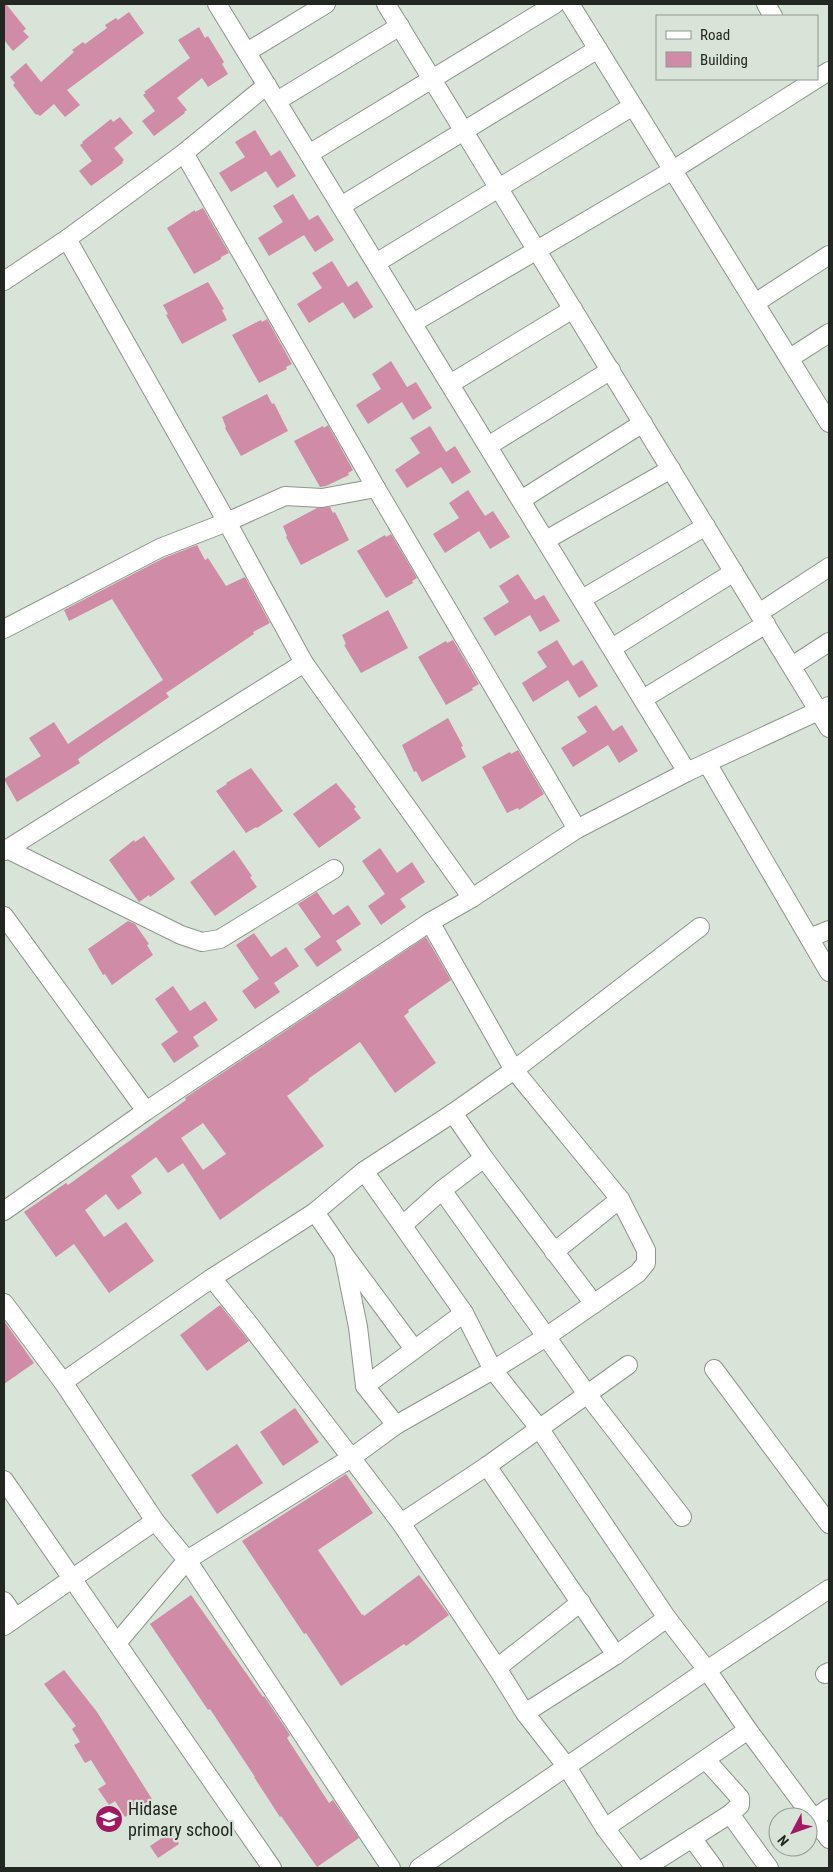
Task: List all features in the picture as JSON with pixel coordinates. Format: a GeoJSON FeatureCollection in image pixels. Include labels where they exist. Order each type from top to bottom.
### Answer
{"type":"FeatureCollection","features":[{"type":"Feature","properties":{"kind":"street"},"geometry":{"type":"LineString","coordinates":[[217,4],[687,772]]}},
{"type":"Feature","properties":{"kind":"street"},"geometry":{"type":"LineString","coordinates":[[247,52],[326,4]]}},
{"type":"Feature","properties":{"kind":"street"},"geometry":{"type":"LineString","coordinates":[[386,4],[792,666],[825,709],[829,728]]}},
{"type":"Feature","properties":{"kind":"street"},"geometry":{"type":"LineString","coordinates":[[309,154],[555,4]]}},
{"type":"Feature","properties":{"kind":"street"},"geometry":{"type":"LineString","coordinates":[[570,4],[829,422]]}},
{"type":"Feature","properties":{"kind":"street"},"geometry":{"type":"LineString","coordinates":[[766,4],[772,15]]}},
{"type":"Feature","properties":{"kind":"street"},"geometry":{"type":"LineString","coordinates":[[277,101],[400,26]]}},
{"type":"Feature","properties":{"kind":"street"},"geometry":{"type":"LineString","coordinates":[[341,206],[598,49]]}},
{"type":"Feature","properties":{"kind":"street"},"geometry":{"type":"LineString","coordinates":[[413,323],[673,170],[810,81]]}},
{"type":"Feature","properties":{"kind":"street"},"geometry":{"type":"LineString","coordinates":[[4,281],[67,239],[184,153],[267,85]]}},
{"type":"Feature","properties":{"kind":"street"},"geometry":{"type":"LineString","coordinates":[[376,263],[633,106]]}},
{"type":"Feature","properties":{"kind":"street"},"geometry":{"type":"LineString","coordinates":[[184,153],[376,488],[576,830]]}},
{"type":"Feature","properties":{"kind":"street"},"geometry":{"type":"LineString","coordinates":[[67,239],[227,522],[304,663],[472,898]]}},
{"type":"Feature","properties":{"kind":"street"},"geometry":{"type":"LineString","coordinates":[[755,303],[829,255]]}},
{"type":"Feature","properties":{"kind":"street"},"geometry":{"type":"LineString","coordinates":[[450,384],[573,309]]}},
{"type":"Feature","properties":{"kind":"street"},"geometry":{"type":"LineString","coordinates":[[790,358],[829,333]]}},
{"type":"Feature","properties":{"kind":"street"},"geometry":{"type":"LineString","coordinates":[[488,446],[610,370]]}},
{"type":"Feature","properties":{"kind":"street"},"geometry":{"type":"LineString","coordinates":[[521,500],[643,423]]}},
{"type":"Feature","properties":{"kind":"street"},"geometry":{"type":"LineString","coordinates":[[546,540],[671,469]]}},
{"type":"Feature","properties":{"kind":"street"},"geometry":{"type":"LineString","coordinates":[[4,629],[160,548],[227,522],[285,496],[322,498],[376,488]]}},
{"type":"Feature","properties":{"kind":"street"},"geometry":{"type":"LineString","coordinates":[[582,599],[706,526]]}},
{"type":"Feature","properties":{"kind":"street"},"geometry":{"type":"LineString","coordinates":[[643,699],[763,618],[829,567]]}},
{"type":"Feature","properties":{"kind":"street"},"geometry":{"type":"LineString","coordinates":[[612,648],[734,572]]}},
{"type":"Feature","properties":{"kind":"street"},"geometry":{"type":"LineString","coordinates":[[792,666],[829,642]]}},
{"type":"Feature","properties":{"kind":"street"},"geometry":{"type":"LineString","coordinates":[[6,850],[304,663]]}},
{"type":"Feature","properties":{"kind":"street"},"geometry":{"type":"LineString","coordinates":[[4,1211],[146,1111],[430,922],[472,898],[576,830],[687,772],[825,709]]}},
{"type":"Feature","properties":{"kind":"street"},"geometry":{"type":"LineString","coordinates":[[707,763],[829,972]]}},
{"type":"Feature","properties":{"kind":"street"},"geometry":{"type":"LineString","coordinates":[[6,850],[181,935],[202,942],[220,938],[334,869]]}},
{"type":"Feature","properties":{"kind":"street"},"geometry":{"type":"LineString","coordinates":[[4,916],[146,1111]]}},
{"type":"Feature","properties":{"kind":"street"},"geometry":{"type":"LineString","coordinates":[[117,1643],[187,1560],[351,1458],[396,1425],[493,1370],[546,1337],[638,1273],[646,1263],[646,1250],[620,1199],[514,1070],[430,922]]}},
{"type":"Feature","properties":{"kind":"street"},"geometry":{"type":"LineString","coordinates":[[63,1382],[212,1278],[314,1212],[364,1170],[453,1113],[514,1070],[700,927]]}},
{"type":"Feature","properties":{"kind":"street"},"geometry":{"type":"LineString","coordinates":[[809,938],[829,930]]}},
{"type":"Feature","properties":{"kind":"street"},"geometry":{"type":"LineString","coordinates":[[453,1113],[484,1158],[594,1304]]}},
{"type":"Feature","properties":{"kind":"street"},"geometry":{"type":"LineString","coordinates":[[403,1225],[442,1190],[484,1158]]}},
{"type":"Feature","properties":{"kind":"street"},"geometry":{"type":"LineString","coordinates":[[364,1170],[464,1312],[493,1370],[539,1428],[667,1618],[708,1670],[748,1730],[822,1813],[829,1839]]}},
{"type":"Feature","properties":{"kind":"street"},"geometry":{"type":"LineString","coordinates":[[442,1190],[587,1394],[682,1517]]}},
{"type":"Feature","properties":{"kind":"street"},"geometry":{"type":"LineString","coordinates":[[554,1252],[620,1199]]}},
{"type":"Feature","properties":{"kind":"street"},"geometry":{"type":"LineString","coordinates":[[314,1212],[414,1349]]}},
{"type":"Feature","properties":{"kind":"street"},"geometry":{"type":"LineString","coordinates":[[343,1253],[358,1327],[365,1386],[396,1425]]}},
{"type":"Feature","properties":{"kind":"street"},"geometry":{"type":"LineString","coordinates":[[212,1278],[401,1523],[497,1668],[525,1714],[566,1767],[605,1828],[635,1868]]}},
{"type":"Feature","properties":{"kind":"street"},"geometry":{"type":"LineString","coordinates":[[4,1303],[63,1382],[155,1521],[187,1560],[391,1868]]}},
{"type":"Feature","properties":{"kind":"street"},"geometry":{"type":"LineString","coordinates":[[365,1386],[464,1312]]}},
{"type":"Feature","properties":{"kind":"street"},"geometry":{"type":"LineString","coordinates":[[401,1523],[487,1466],[628,1364]]}},
{"type":"Feature","properties":{"kind":"street"},"geometry":{"type":"LineString","coordinates":[[714,1369],[829,1524]]}},
{"type":"Feature","properties":{"kind":"street"},"geometry":{"type":"LineString","coordinates":[[487,1466],[616,1655]]}},
{"type":"Feature","properties":{"kind":"street"},"geometry":{"type":"LineString","coordinates":[[5,1484],[117,1643],[264,1865]]}},
{"type":"Feature","properties":{"kind":"street"},"geometry":{"type":"LineString","coordinates":[[4,1601],[10,1622],[155,1521]]}},
{"type":"Feature","properties":{"kind":"street"},"geometry":{"type":"LineString","coordinates":[[419,1868],[829,1589]]}},
{"type":"Feature","properties":{"kind":"street"},"geometry":{"type":"LineString","coordinates":[[497,1668],[581,1602]]}},
{"type":"Feature","properties":{"kind":"street"},"geometry":{"type":"LineString","coordinates":[[525,1714],[616,1655],[667,1618]]}},
{"type":"Feature","properties":{"kind":"street"},"geometry":{"type":"LineString","coordinates":[[605,1828],[748,1730]]}},
{"type":"Feature","properties":{"kind":"street"},"geometry":{"type":"LineString","coordinates":[[645,1868],[730,1814],[740,1805],[740,1798],[706,1760]]}},
{"type":"Feature","properties":{"kind":"street"},"geometry":{"type":"LineString","coordinates":[[730,1814],[769,1868]]}},
{"type":"Feature","properties":{"kind":"street"},"geometry":{"type":"LineString","coordinates":[[692,1838],[714,1868]]}},
{"type":"Feature","properties":{"kind":"building"},"geometry":{"type":"Polygon","coordinates":[[[4,4],[6,4],[26,29],[23,31],[29,37],[13,51],[4,40],[4,4]]]}},
{"type":"Feature","properties":{"kind":"building"},"geometry":{"type":"Polygon","coordinates":[[[129,12],[144,33],[67,90],[80,105],[65,117],[54,104],[40,116],[36,115],[13,85],[15,83],[10,77],[26,63],[41,82],[74,52],[72,50],[83,42],[85,44],[107,28],[105,25],[116,18],[118,20],[129,12]]]}},
{"type":"Feature","properties":{"kind":"building"},"geometry":{"type":"Polygon","coordinates":[[[199,27],[205,38],[208,36],[224,62],[222,64],[228,74],[208,87],[202,78],[177,98],[187,110],[154,136],[142,121],[155,111],[143,95],[146,93],[144,92],[190,58],[178,40],[199,27]]]}},
{"type":"Feature","properties":{"kind":"building"},"geometry":{"type":"Polygon","coordinates":[[[120,117],[133,133],[114,148],[124,160],[123,163],[91,186],[79,171],[92,161],[80,145],[111,119],[113,122],[120,117]]]}},
{"type":"Feature","properties":{"kind":"building"},"geometry":{"type":"Polygon","coordinates":[[[255,130],[271,156],[280,150],[296,176],[277,188],[266,171],[231,192],[219,173],[245,157],[235,142],[255,130]]]}},
{"type":"Feature","properties":{"kind":"building"},"geometry":{"type":"Polygon","coordinates":[[[293,194],[309,220],[318,215],[334,240],[315,252],[304,235],[269,256],[258,238],[283,222],[273,206],[293,194]]]}},
{"type":"Feature","properties":{"kind":"building"},"geometry":{"type":"Polygon","coordinates":[[[203,208],[229,253],[194,274],[167,228],[195,210],[195,212],[203,208]]]}},
{"type":"Feature","properties":{"kind":"building"},"geometry":{"type":"Polygon","coordinates":[[[332,261],[348,287],[357,281],[373,307],[354,319],[343,302],[309,323],[297,304],[322,288],[312,273],[332,261]]]}},
{"type":"Feature","properties":{"kind":"building"},"geometry":{"type":"Polygon","coordinates":[[[208,282],[224,309],[222,310],[227,320],[182,344],[166,315],[168,314],[163,305],[208,282]]]}},
{"type":"Feature","properties":{"kind":"building"},"geometry":{"type":"Polygon","coordinates":[[[267,319],[292,364],[286,367],[287,369],[259,383],[232,335],[261,320],[262,322],[267,319]]]}},
{"type":"Feature","properties":{"kind":"building"},"geometry":{"type":"Polygon","coordinates":[[[391,361],[407,387],[416,382],[432,408],[413,420],[402,402],[368,424],[356,405],[381,389],[372,374],[391,361]]]}},
{"type":"Feature","properties":{"kind":"building"},"geometry":{"type":"Polygon","coordinates":[[[267,394],[272,404],[274,403],[288,431],[241,456],[225,428],[222,417],[267,394]]]}},
{"type":"Feature","properties":{"kind":"building"},"geometry":{"type":"Polygon","coordinates":[[[328,425],[353,470],[348,473],[349,475],[320,487],[294,441],[328,425]]]}},
{"type":"Feature","properties":{"kind":"building"},"geometry":{"type":"Polygon","coordinates":[[[430,426],[446,452],[455,446],[471,472],[452,484],[441,467],[407,488],[395,470],[420,453],[410,438],[430,426]]]}},
{"type":"Feature","properties":{"kind":"building"},"geometry":{"type":"Polygon","coordinates":[[[468,490],[485,516],[493,511],[510,537],[490,549],[479,531],[445,553],[433,534],[459,518],[449,503],[468,490]]]}},
{"type":"Feature","properties":{"kind":"building"},"geometry":{"type":"Polygon","coordinates":[[[330,507],[333,513],[335,512],[349,540],[301,565],[286,537],[283,526],[317,508],[330,507]]]}},
{"type":"Feature","properties":{"kind":"building"},"geometry":{"type":"Polygon","coordinates":[[[391,534],[417,578],[412,581],[413,583],[386,598],[357,551],[385,535],[386,537],[391,534]]]}},
{"type":"Feature","properties":{"kind":"building"},"geometry":{"type":"Polygon","coordinates":[[[197,545],[205,560],[208,558],[226,586],[245,577],[270,623],[253,632],[254,634],[166,693],[169,697],[78,759],[80,763],[17,802],[4,779],[41,756],[29,738],[54,722],[68,744],[163,680],[112,599],[69,621],[64,610],[164,558],[197,545]]]}},
{"type":"Feature","properties":{"kind":"building"},"geometry":{"type":"Polygon","coordinates":[[[518,574],[535,600],[544,595],[560,621],[540,632],[530,615],[495,636],[483,618],[509,602],[499,586],[518,574]]]}},
{"type":"Feature","properties":{"kind":"building"},"geometry":{"type":"Polygon","coordinates":[[[388,610],[408,648],[361,673],[344,645],[346,644],[342,635],[388,610]]]}},
{"type":"Feature","properties":{"kind":"building"},"geometry":{"type":"Polygon","coordinates":[[[453,640],[479,684],[472,688],[473,690],[446,705],[418,657],[446,641],[447,643],[453,640]]]}},
{"type":"Feature","properties":{"kind":"building"},"geometry":{"type":"Polygon","coordinates":[[[557,640],[573,666],[582,660],[598,686],[579,698],[568,680],[533,702],[522,683],[547,667],[537,652],[557,640]]]}},
{"type":"Feature","properties":{"kind":"building"},"geometry":{"type":"Polygon","coordinates":[[[596,705],[613,731],[622,725],[638,751],[619,763],[608,745],[573,767],[561,748],[587,732],[577,717],[596,705]]]}},
{"type":"Feature","properties":{"kind":"building"},"geometry":{"type":"Polygon","coordinates":[[[448,718],[463,746],[461,747],[466,757],[422,782],[416,771],[414,772],[402,745],[448,718]]]}},
{"type":"Feature","properties":{"kind":"building"},"geometry":{"type":"Polygon","coordinates":[[[518,750],[544,794],[519,810],[518,808],[507,813],[482,767],[510,752],[511,754],[518,750]]]}},
{"type":"Feature","properties":{"kind":"building"},"geometry":{"type":"Polygon","coordinates":[[[251,768],[283,811],[246,833],[216,791],[251,768]]]}},
{"type":"Feature","properties":{"kind":"building"},"geometry":{"type":"Polygon","coordinates":[[[336,783],[356,807],[354,809],[361,818],[319,848],[293,814],[336,783]]]}},
{"type":"Feature","properties":{"kind":"building"},"geometry":{"type":"Polygon","coordinates":[[[144,836],[175,879],[150,897],[149,895],[139,902],[109,860],[134,840],[135,842],[144,836]]]}},
{"type":"Feature","properties":{"kind":"building"},"geometry":{"type":"Polygon","coordinates":[[[380,848],[397,873],[412,862],[425,882],[400,899],[406,907],[381,925],[368,906],[385,894],[362,861],[380,848]]]}},
{"type":"Feature","properties":{"kind":"building"},"geometry":{"type":"Polygon","coordinates":[[[234,850],[252,876],[250,877],[257,887],[215,916],[190,882],[234,850]]]}},
{"type":"Feature","properties":{"kind":"building"},"geometry":{"type":"Polygon","coordinates":[[[317,892],[333,915],[348,905],[361,924],[336,941],[342,950],[317,967],[304,949],[321,937],[298,904],[317,892]]]}},
{"type":"Feature","properties":{"kind":"building"},"geometry":{"type":"Polygon","coordinates":[[[128,921],[135,924],[149,944],[147,945],[153,955],[112,985],[105,974],[103,975],[88,949],[128,921]]]}},
{"type":"Feature","properties":{"kind":"building"},"geometry":{"type":"Polygon","coordinates":[[[254,933],[271,957],[286,947],[299,966],[274,983],[280,992],[255,1009],[242,991],[259,979],[236,945],[254,933]]]}},
{"type":"Feature","properties":{"kind":"building"},"geometry":{"type":"Polygon","coordinates":[[[426,937],[451,980],[408,1010],[409,1012],[404,1016],[436,1063],[395,1093],[360,1042],[308,1079],[287,1096],[324,1146],[220,1220],[183,1163],[168,1173],[156,1157],[131,1176],[142,1193],[118,1210],[106,1194],[85,1210],[104,1237],[126,1222],[154,1261],[109,1293],[74,1244],[56,1257],[24,1212],[66,1183],[68,1185],[186,1100],[185,1098],[426,937]],[[203,1123],[181,1138],[203,1170],[226,1154],[203,1123]]]}},
{"type":"Feature","properties":{"kind":"building"},"geometry":{"type":"Polygon","coordinates":[[[173,986],[190,1011],[205,1001],[218,1020],[193,1037],[199,1046],[174,1063],[161,1044],[178,1032],[155,999],[173,986]]]}},
{"type":"Feature","properties":{"kind":"building"},"geometry":{"type":"Polygon","coordinates":[[[220,1305],[249,1341],[207,1371],[180,1335],[220,1305]]]}},
{"type":"Feature","properties":{"kind":"building"},"geometry":{"type":"Polygon","coordinates":[[[4,1321],[34,1363],[4,1384],[4,1321]]]}},
{"type":"Feature","properties":{"kind":"building"},"geometry":{"type":"Polygon","coordinates":[[[295,1408],[319,1442],[283,1466],[260,1432],[295,1408]]]}},
{"type":"Feature","properties":{"kind":"building"},"geometry":{"type":"Polygon","coordinates":[[[237,1444],[263,1483],[217,1514],[191,1475],[237,1444]]]}},
{"type":"Feature","properties":{"kind":"building"},"geometry":{"type":"Polygon","coordinates":[[[346,1474],[373,1513],[318,1550],[362,1615],[364,1616],[419,1575],[449,1615],[406,1646],[404,1644],[341,1686],[242,1541],[346,1474]]]}},
{"type":"Feature","properties":{"kind":"building"},"geometry":{"type":"Polygon","coordinates":[[[191,1595],[290,1735],[287,1738],[329,1803],[333,1800],[359,1838],[317,1867],[280,1817],[210,1709],[208,1710],[150,1624],[191,1595]]]}},
{"type":"Feature","properties":{"kind":"building"},"geometry":{"type":"Polygon","coordinates":[[[64,1670],[97,1712],[152,1799],[125,1817],[115,1801],[109,1805],[98,1789],[106,1784],[91,1760],[85,1763],[74,1745],[80,1742],[72,1729],[76,1726],[44,1684],[64,1670]]]}},
{"type":"Feature","properties":{"kind":"building"},"geometry":{"type":"Polygon","coordinates":[[[171,1832],[179,1844],[158,1858],[150,1846],[171,1832]]]}},
{"type":"Feature","properties":{"kind":"place","name":"Hidase primary school"},"geometry":{"type":"Point","coordinates":[109,1819]}}]}
